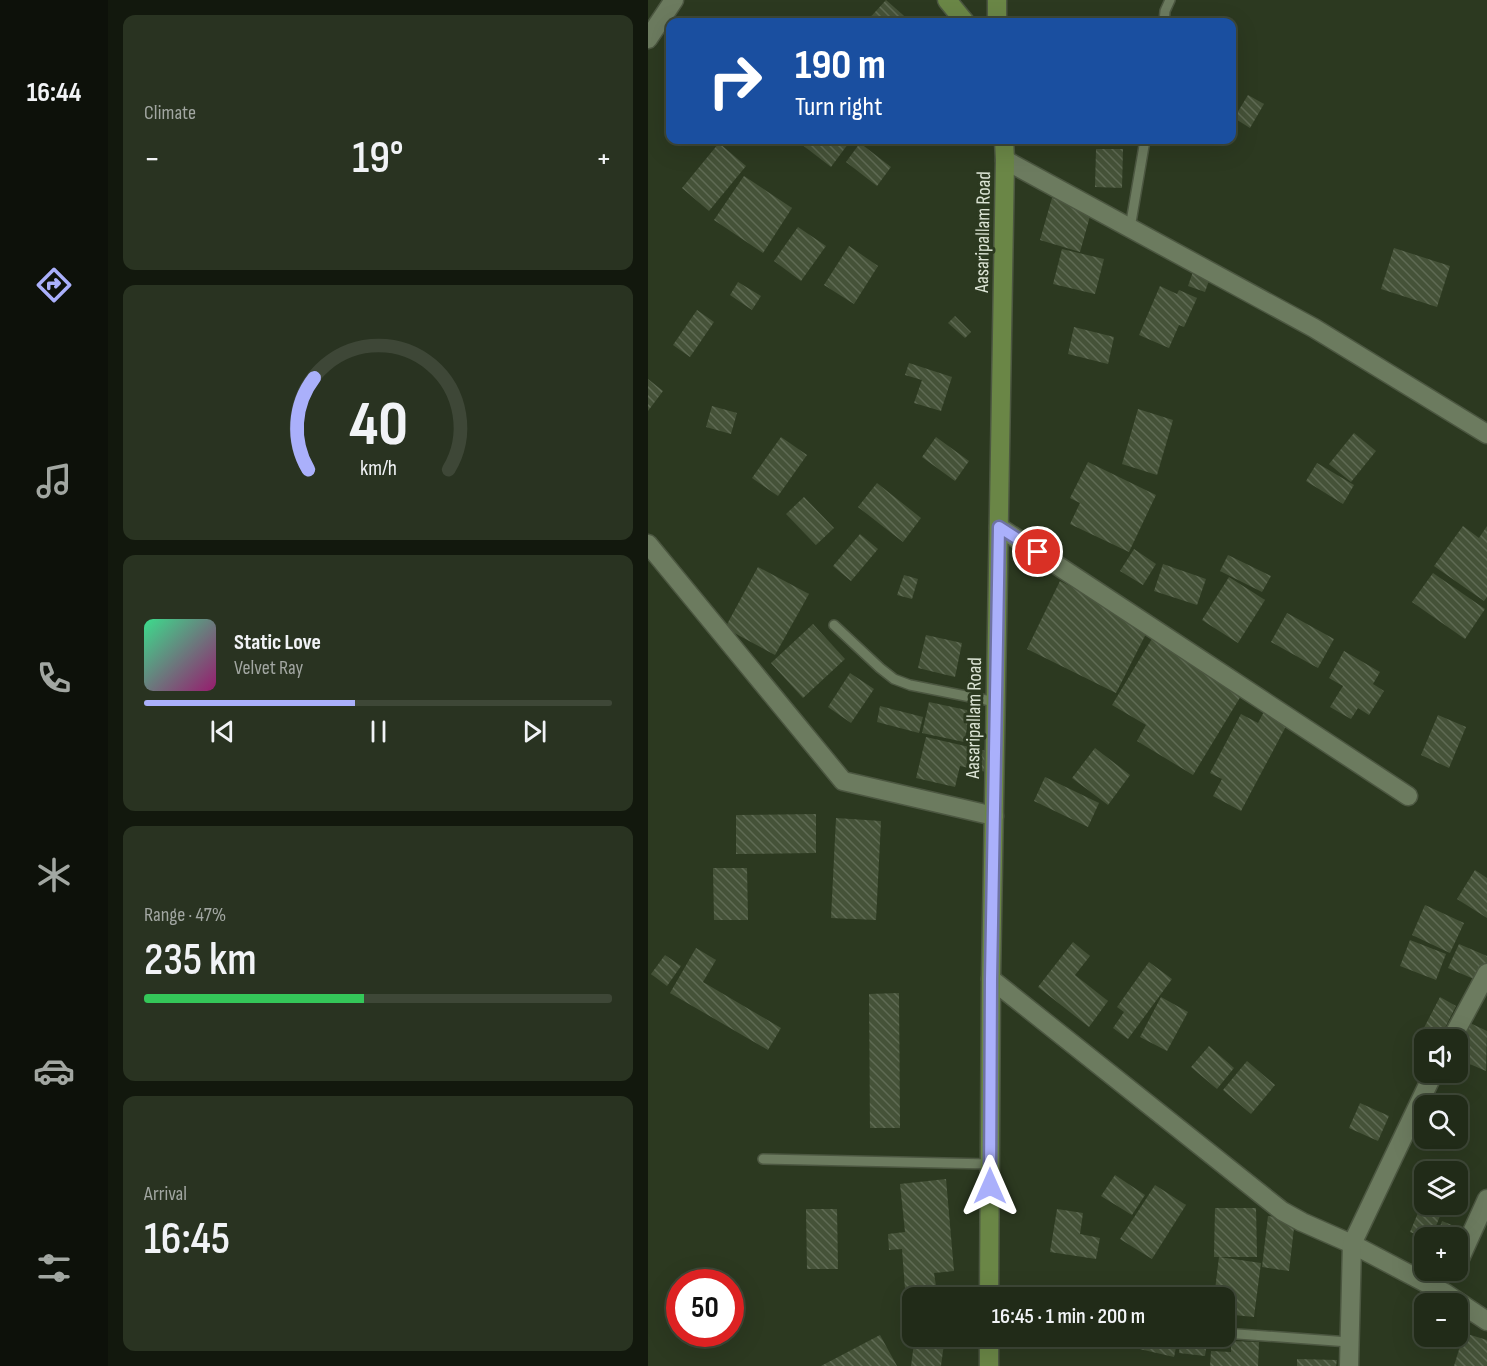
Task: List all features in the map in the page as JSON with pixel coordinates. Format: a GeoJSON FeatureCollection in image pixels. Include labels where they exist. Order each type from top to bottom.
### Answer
{"type":"FeatureCollection","features":[{"type":"Feature","properties":{"kind":"main road"},"geometry":{"type":"LineString","coordinates":[[947,0],[962,18]]}},
{"type":"Feature","properties":{"kind":"main road"},"geometry":{"type":"LineString","coordinates":[[997,0],[997,18]]}},
{"type":"Feature","properties":{"kind":"main road","name":"Aasaripallam Road"},"geometry":{"type":"LineString","coordinates":[[989,1287],[991,979],[1004,144]]}},
{"type":"Feature","properties":{"kind":"main road"},"geometry":{"type":"LineString","coordinates":[[989,1347],[989,1366]]}},
{"type":"Feature","properties":{"kind":"street"},"geometry":{"type":"LineString","coordinates":[[648,39],[674,0]]}},
{"type":"Feature","properties":{"kind":"street"},"geometry":{"type":"LineString","coordinates":[[1005,160],[1314,328],[1487,434]]}},
{"type":"Feature","properties":{"kind":"street"},"geometry":{"type":"LineString","coordinates":[[999,527],[1408,796]]}},
{"type":"Feature","properties":{"kind":"street"},"geometry":{"type":"LineString","coordinates":[[648,544],[843,781],[994,816]]}},
{"type":"Feature","properties":{"kind":"street"},"geometry":{"type":"LineString","coordinates":[[1457,1029],[1487,973]]}},
{"type":"Feature","properties":{"kind":"street"},"geometry":{"type":"LineString","coordinates":[[991,979],[1282,1211],[1352,1244],[1445,1293],[1450,1281]]}},
{"type":"Feature","properties":{"kind":"street"},"geometry":{"type":"LineString","coordinates":[[1349,1366],[1352,1244],[1429,1083]]}},
{"type":"Feature","properties":{"kind":"street"},"geometry":{"type":"LineString","coordinates":[[1468,1241],[1487,1198]]}},
{"type":"Feature","properties":{"kind":"street"},"geometry":{"type":"LineString","coordinates":[[1468,1308],[1487,1321]]}},
{"type":"Feature","properties":{"kind":"lane"},"geometry":{"type":"LineString","coordinates":[[1164,18],[1170,0]]}},
{"type":"Feature","properties":{"kind":"lane"},"geometry":{"type":"LineString","coordinates":[[1130,228],[1144,144]]}},
{"type":"Feature","properties":{"kind":"lane"},"geometry":{"type":"LineString","coordinates":[[834,625],[894,679],[910,685],[996,702]]}},
{"type":"Feature","properties":{"kind":"lane"},"geometry":{"type":"LineString","coordinates":[[763,1159],[990,1164]]}},
{"type":"Feature","properties":{"kind":"lane"},"geometry":{"type":"LineString","coordinates":[[1235,1334],[1349,1342]]}},
{"type":"Feature","properties":{"kind":"building"},"geometry":{"type":"Polygon","coordinates":[[[886,0],[906,18],[870,18],[886,0]]]}},
{"type":"Feature","properties":{"kind":"building"},"geometry":{"type":"Polygon","coordinates":[[[1248,95],[1264,104],[1250,128],[1236,119],[1236,115],[1248,95]]]}},
{"type":"Feature","properties":{"kind":"building"},"geometry":{"type":"Polygon","coordinates":[[[718,144],[746,166],[709,211],[682,188],[718,144]]]}},
{"type":"Feature","properties":{"kind":"building"},"geometry":{"type":"Polygon","coordinates":[[[801,144],[848,144],[831,167],[801,144]]]}},
{"type":"Feature","properties":{"kind":"building"},"geometry":{"type":"Polygon","coordinates":[[[861,144],[891,167],[877,186],[846,162],[861,144]]]}},
{"type":"Feature","properties":{"kind":"building"},"geometry":{"type":"Polygon","coordinates":[[[1096,149],[1123,149],[1122,188],[1095,187],[1096,149]]]}},
{"type":"Feature","properties":{"kind":"building"},"geometry":{"type":"Polygon","coordinates":[[[744,176],[792,208],[763,253],[714,220],[744,176]]]}},
{"type":"Feature","properties":{"kind":"building"},"geometry":{"type":"Polygon","coordinates":[[[1052,198],[1092,209],[1080,252],[1040,240],[1052,198]]]}},
{"type":"Feature","properties":{"kind":"building"},"geometry":{"type":"Polygon","coordinates":[[[798,227],[826,246],[801,281],[774,261],[798,227]]]}},
{"type":"Feature","properties":{"kind":"building"},"geometry":{"type":"Polygon","coordinates":[[[849,246],[878,266],[854,304],[824,285],[849,246]]]}},
{"type":"Feature","properties":{"kind":"building"},"geometry":{"type":"Polygon","coordinates":[[[1394,248],[1450,266],[1437,307],[1381,289],[1394,248]]]}},
{"type":"Feature","properties":{"kind":"building"},"geometry":{"type":"Polygon","coordinates":[[[1062,249],[1104,259],[1095,294],[1053,284],[1062,249]]]}},
{"type":"Feature","properties":{"kind":"building"},"geometry":{"type":"Polygon","coordinates":[[[1196,263],[1213,269],[1205,292],[1188,286],[1196,263]]]}},
{"type":"Feature","properties":{"kind":"building"},"geometry":{"type":"Polygon","coordinates":[[[738,282],[761,296],[752,310],[730,295],[738,282]]]}},
{"type":"Feature","properties":{"kind":"building"},"geometry":{"type":"Polygon","coordinates":[[[1160,286],[1177,294],[1179,290],[1197,298],[1184,327],[1179,325],[1169,348],[1139,335],[1160,286]]]}},
{"type":"Feature","properties":{"kind":"building"},"geometry":{"type":"Polygon","coordinates":[[[697,310],[714,322],[690,357],[673,345],[697,310]]]}},
{"type":"Feature","properties":{"kind":"building"},"geometry":{"type":"Polygon","coordinates":[[[955,316],[971,332],[965,338],[948,323],[955,316]]]}},
{"type":"Feature","properties":{"kind":"building"},"geometry":{"type":"Polygon","coordinates":[[[1074,327],[1114,337],[1108,364],[1068,354],[1074,327]]]}},
{"type":"Feature","properties":{"kind":"building"},"geometry":{"type":"Polygon","coordinates":[[[909,363],[952,377],[941,411],[914,403],[922,380],[905,375],[909,363]]]}},
{"type":"Feature","properties":{"kind":"building"},"geometry":{"type":"Polygon","coordinates":[[[648,379],[663,391],[648,411],[648,379]]]}},
{"type":"Feature","properties":{"kind":"building"},"geometry":{"type":"Polygon","coordinates":[[[712,406],[737,413],[731,434],[706,427],[712,406]]]}},
{"type":"Feature","properties":{"kind":"building"},"geometry":{"type":"Polygon","coordinates":[[[1138,409],[1173,420],[1157,475],[1122,464],[1138,409]]]}},
{"type":"Feature","properties":{"kind":"building"},"geometry":{"type":"Polygon","coordinates":[[[1354,433],[1376,451],[1351,482],[1329,464],[1354,433]]]}},
{"type":"Feature","properties":{"kind":"building"},"geometry":{"type":"Polygon","coordinates":[[[781,437],[807,455],[778,496],[752,478],[781,437]]]}},
{"type":"Feature","properties":{"kind":"building"},"geometry":{"type":"Polygon","coordinates":[[[936,437],[969,461],[955,481],[922,457],[936,437]]]}},
{"type":"Feature","properties":{"kind":"building"},"geometry":{"type":"Polygon","coordinates":[[[1088,462],[1156,495],[1129,552],[1070,524],[1080,503],[1070,498],[1088,462]]]}},
{"type":"Feature","properties":{"kind":"building"},"geometry":{"type":"Polygon","coordinates":[[[1317,463],[1354,485],[1343,504],[1306,481],[1317,463]]]}},
{"type":"Feature","properties":{"kind":"building"},"geometry":{"type":"Polygon","coordinates":[[[877,483],[921,518],[903,542],[858,507],[877,483]]]}},
{"type":"Feature","properties":{"kind":"building"},"geometry":{"type":"Polygon","coordinates":[[[804,497],[834,528],[816,545],[786,514],[804,497]]]}},
{"type":"Feature","properties":{"kind":"building"},"geometry":{"type":"Polygon","coordinates":[[[1463,526],[1479,538],[1487,526],[1487,597],[1484,601],[1434,566],[1463,526]]]}},
{"type":"Feature","properties":{"kind":"building"},"geometry":{"type":"Polygon","coordinates":[[[860,534],[878,549],[851,581],[833,566],[860,534]]]}},
{"type":"Feature","properties":{"kind":"building"},"geometry":{"type":"Polygon","coordinates":[[[1134,549],[1156,564],[1143,585],[1120,571],[1134,549]]]}},
{"type":"Feature","properties":{"kind":"building"},"geometry":{"type":"Polygon","coordinates":[[[1228,555],[1271,576],[1262,592],[1220,571],[1228,555]]]}},
{"type":"Feature","properties":{"kind":"building"},"geometry":{"type":"Polygon","coordinates":[[[1163,564],[1206,579],[1197,605],[1154,591],[1163,564]]]}},
{"type":"Feature","properties":{"kind":"building"},"geometry":{"type":"Polygon","coordinates":[[[758,567],[809,594],[775,655],[725,628],[758,567]]]}},
{"type":"Feature","properties":{"kind":"building"},"geometry":{"type":"Polygon","coordinates":[[[1433,573],[1485,609],[1465,639],[1412,602],[1433,573]]]}},
{"type":"Feature","properties":{"kind":"building"},"geometry":{"type":"Polygon","coordinates":[[[904,575],[918,579],[912,599],[897,595],[904,575]]]}},
{"type":"Feature","properties":{"kind":"building"},"geometry":{"type":"Polygon","coordinates":[[[1229,577],[1265,600],[1238,643],[1202,620],[1229,577]]]}},
{"type":"Feature","properties":{"kind":"building"},"geometry":{"type":"Polygon","coordinates":[[[1060,581],[1150,626],[1116,693],[1027,649],[1060,581]]]}},
{"type":"Feature","properties":{"kind":"building"},"geometry":{"type":"Polygon","coordinates":[[[1287,613],[1334,639],[1318,668],[1271,642],[1287,613]]]}},
{"type":"Feature","properties":{"kind":"building"},"geometry":{"type":"Polygon","coordinates":[[[813,624],[845,659],[803,698],[771,663],[813,624]]]}},
{"type":"Feature","properties":{"kind":"building"},"geometry":{"type":"Polygon","coordinates":[[[926,635],[962,643],[955,677],[918,668],[926,635]]]}},
{"type":"Feature","properties":{"kind":"building"},"geometry":{"type":"Polygon","coordinates":[[[1153,637],[1244,691],[1193,775],[1137,741],[1146,725],[1112,705],[1153,637]]]}},
{"type":"Feature","properties":{"kind":"building"},"geometry":{"type":"Polygon","coordinates":[[[1344,651],[1380,672],[1373,684],[1384,691],[1369,715],[1358,708],[1351,719],[1330,707],[1343,686],[1329,678],[1344,651]]]}},
{"type":"Feature","properties":{"kind":"building"},"geometry":{"type":"Polygon","coordinates":[[[850,673],[874,689],[851,723],[828,707],[850,673]]]}},
{"type":"Feature","properties":{"kind":"building"},"geometry":{"type":"Polygon","coordinates":[[[929,702],[971,711],[964,742],[922,733],[929,702]]]}},
{"type":"Feature","properties":{"kind":"building"},"geometry":{"type":"Polygon","coordinates":[[[1269,702],[1292,715],[1241,811],[1213,796],[1222,779],[1210,773],[1241,714],[1258,723],[1269,702]]]}},
{"type":"Feature","properties":{"kind":"building"},"geometry":{"type":"Polygon","coordinates":[[[880,706],[923,717],[919,733],[877,722],[880,706]]]}},
{"type":"Feature","properties":{"kind":"building"},"geometry":{"type":"Polygon","coordinates":[[[1438,715],[1466,727],[1449,768],[1421,755],[1438,715]]]}},
{"type":"Feature","properties":{"kind":"building"},"geometry":{"type":"Polygon","coordinates":[[[926,737],[991,752],[986,772],[960,766],[955,787],[916,778],[926,737]]]}},
{"type":"Feature","properties":{"kind":"building"},"geometry":{"type":"Polygon","coordinates":[[[1095,748],[1130,775],[1108,805],[1072,778],[1095,748]]]}},
{"type":"Feature","properties":{"kind":"building"},"geometry":{"type":"Polygon","coordinates":[[[1045,777],[1099,803],[1088,827],[1034,801],[1045,777]]]}},
{"type":"Feature","properties":{"kind":"building"},"geometry":{"type":"Polygon","coordinates":[[[816,814],[816,853],[736,854],[736,815],[816,814]]]}},
{"type":"Feature","properties":{"kind":"building"},"geometry":{"type":"Polygon","coordinates":[[[836,818],[881,821],[876,920],[831,918],[836,818]]]}},
{"type":"Feature","properties":{"kind":"building"},"geometry":{"type":"Polygon","coordinates":[[[713,868],[747,868],[748,920],[714,920],[713,868]]]}},
{"type":"Feature","properties":{"kind":"building"},"geometry":{"type":"Polygon","coordinates":[[[1475,870],[1487,878],[1487,918],[1457,899],[1475,870]]]}},
{"type":"Feature","properties":{"kind":"building"},"geometry":{"type":"Polygon","coordinates":[[[1425,905],[1464,923],[1450,953],[1412,935],[1425,905]]]}},
{"type":"Feature","properties":{"kind":"building"},"geometry":{"type":"Polygon","coordinates":[[[1410,940],[1446,954],[1436,980],[1400,966],[1410,940]]]}},
{"type":"Feature","properties":{"kind":"building"},"geometry":{"type":"Polygon","coordinates":[[[1073,942],[1090,956],[1075,975],[1108,1001],[1089,1027],[1038,987],[1073,942]]]}},
{"type":"Feature","properties":{"kind":"building"},"geometry":{"type":"Polygon","coordinates":[[[1459,944],[1487,956],[1487,968],[1481,982],[1448,968],[1459,944]]]}},
{"type":"Feature","properties":{"kind":"building"},"geometry":{"type":"Polygon","coordinates":[[[696,948],[716,960],[703,982],[781,1028],[768,1050],[670,993],[696,948]]]}},
{"type":"Feature","properties":{"kind":"building"},"geometry":{"type":"Polygon","coordinates":[[[665,955],[681,966],[667,986],[651,974],[665,955]]]}},
{"type":"Feature","properties":{"kind":"building"},"geometry":{"type":"Polygon","coordinates":[[[1149,962],[1172,979],[1128,1039],[1113,1028],[1124,1012],[1117,1007],[1149,962]]]}},
{"type":"Feature","properties":{"kind":"building"},"geometry":{"type":"Polygon","coordinates":[[[899,993],[900,1128],[870,1128],[869,994],[899,993]]]}},
{"type":"Feature","properties":{"kind":"building"},"geometry":{"type":"Polygon","coordinates":[[[1161,997],[1188,1012],[1167,1051],[1140,1037],[1161,997]]]}},
{"type":"Feature","properties":{"kind":"building"},"geometry":{"type":"Polygon","coordinates":[[[1440,997],[1456,1006],[1444,1029],[1423,1029],[1440,997]]]}},
{"type":"Feature","properties":{"kind":"building"},"geometry":{"type":"Polygon","coordinates":[[[1470,1023],[1487,1031],[1486,1071],[1468,1063],[1467,1029],[1470,1023]]]}},
{"type":"Feature","properties":{"kind":"building"},"geometry":{"type":"Polygon","coordinates":[[[1209,1046],[1234,1068],[1217,1089],[1191,1067],[1209,1046]]]}},
{"type":"Feature","properties":{"kind":"building"},"geometry":{"type":"Polygon","coordinates":[[[1247,1061],[1275,1085],[1251,1114],[1223,1090],[1247,1061]]]}},
{"type":"Feature","properties":{"kind":"building"},"geometry":{"type":"Polygon","coordinates":[[[1360,1103],[1389,1116],[1378,1141],[1349,1128],[1360,1103]]]}},
{"type":"Feature","properties":{"kind":"building"},"geometry":{"type":"Polygon","coordinates":[[[1115,1175],[1145,1195],[1132,1215],[1101,1196],[1115,1175]]]}},
{"type":"Feature","properties":{"kind":"building"},"geometry":{"type":"Polygon","coordinates":[[[946,1179],[954,1271],[934,1273],[936,1286],[905,1287],[902,1249],[889,1250],[888,1234],[905,1232],[900,1184],[946,1179]]]}},
{"type":"Feature","properties":{"kind":"building"},"geometry":{"type":"Polygon","coordinates":[[[1155,1185],[1186,1205],[1152,1259],[1120,1239],[1155,1185]]]}},
{"type":"Feature","properties":{"kind":"building"},"geometry":{"type":"Polygon","coordinates":[[[1215,1208],[1256,1208],[1257,1257],[1214,1257],[1215,1208]]]}},
{"type":"Feature","properties":{"kind":"building"},"geometry":{"type":"Polygon","coordinates":[[[806,1209],[837,1209],[838,1269],[807,1269],[806,1209]]]}},
{"type":"Feature","properties":{"kind":"building"},"geometry":{"type":"Polygon","coordinates":[[[1057,1209],[1083,1213],[1080,1234],[1100,1238],[1096,1259],[1050,1252],[1057,1209]]]}},
{"type":"Feature","properties":{"kind":"building"},"geometry":{"type":"Polygon","coordinates":[[[1417,1215],[1440,1215],[1436,1227],[1414,1227],[1414,1234],[1410,1232],[1417,1215]]]}},
{"type":"Feature","properties":{"kind":"building"},"geometry":{"type":"Polygon","coordinates":[[[1268,1216],[1295,1219],[1289,1271],[1262,1267],[1268,1216]]]}},
{"type":"Feature","properties":{"kind":"building"},"geometry":{"type":"Polygon","coordinates":[[[1442,1221],[1456,1227],[1440,1227],[1442,1221]]]}},
{"type":"Feature","properties":{"kind":"building"},"geometry":{"type":"Polygon","coordinates":[[[1219,1257],[1261,1263],[1254,1317],[1235,1315],[1235,1287],[1215,1287],[1219,1257]]]}},
{"type":"Feature","properties":{"kind":"building"},"geometry":{"type":"Polygon","coordinates":[[[1468,1334],[1487,1340],[1487,1366],[1454,1366],[1460,1347],[1468,1347],[1468,1334]]]}},
{"type":"Feature","properties":{"kind":"building"},"geometry":{"type":"Polygon","coordinates":[[[880,1335],[897,1366],[821,1366],[880,1335]]]}},
{"type":"Feature","properties":{"kind":"building"},"geometry":{"type":"Polygon","coordinates":[[[1235,1341],[1259,1342],[1258,1366],[1210,1366],[1211,1351],[1231,1352],[1231,1347],[1235,1347],[1235,1341]]]}},
{"type":"Feature","properties":{"kind":"building"},"geometry":{"type":"Polygon","coordinates":[[[914,1347],[944,1347],[941,1366],[911,1366],[914,1347]]]}},
{"type":"Feature","properties":{"kind":"building"},"geometry":{"type":"Polygon","coordinates":[[[1131,1347],[1176,1347],[1174,1357],[1131,1347]]]}},
{"type":"Feature","properties":{"kind":"building"},"geometry":{"type":"Polygon","coordinates":[[[1180,1347],[1206,1347],[1205,1356],[1179,1353],[1180,1347]]]}},
{"type":"Feature","properties":{"kind":"building"},"geometry":{"type":"Polygon","coordinates":[[[1297,1359],[1337,1360],[1336,1366],[1297,1366],[1297,1359]]]}},
{"type":"Feature","properties":{"kind":"route"},"geometry":{"type":"LineString","coordinates":[[990,1186],[991,979],[999,527],[1038,552]]}}]}
